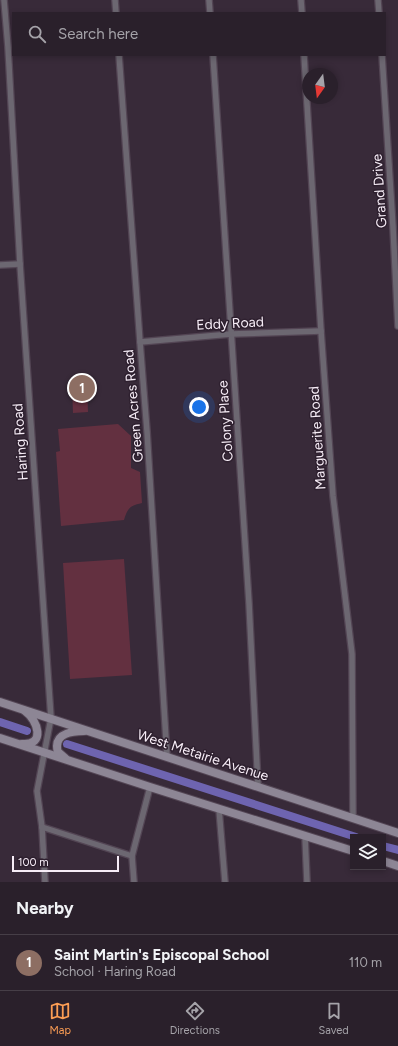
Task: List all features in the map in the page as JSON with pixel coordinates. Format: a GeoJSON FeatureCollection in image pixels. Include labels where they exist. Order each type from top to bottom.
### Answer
{"type":"FeatureCollection","features":[{"type":"Feature","properties":{"kind":"main road","name":"West Metairie Avenue"},"geometry":{"type":"LineString","coordinates":[[0,702],[398,833]]}},
{"type":"Feature","properties":{"kind":"main road"},"geometry":{"type":"LineString","coordinates":[[16,743],[28,744],[36,739],[38,731],[36,722],[27,712],[20,709]]}},
{"type":"Feature","properties":{"kind":"main road"},"geometry":{"type":"LineString","coordinates":[[66,759],[58,752],[58,739],[64,734],[76,731],[93,732]]}},
{"type":"Feature","properties":{"kind":"main road"},"geometry":{"type":"LineString","coordinates":[[0,738],[350,850]]}},
{"type":"Feature","properties":{"kind":"main road"},"geometry":{"type":"LineString","coordinates":[[386,862],[398,866]]}},
{"type":"Feature","properties":{"kind":"street","name":"Haring Road"},"geometry":{"type":"LineString","coordinates":[[4,0],[50,718],[37,791],[42,827],[45,882]]}},
{"type":"Feature","properties":{"kind":"street"},"geometry":{"type":"LineString","coordinates":[[115,0],[116,12]]}},
{"type":"Feature","properties":{"kind":"street"},"geometry":{"type":"LineString","coordinates":[[209,0],[210,12]]}},
{"type":"Feature","properties":{"kind":"street"},"geometry":{"type":"LineString","coordinates":[[301,0],[302,12]]}},
{"type":"Feature","properties":{"kind":"street"},"geometry":{"type":"LineString","coordinates":[[378,0],[379,12]]}},
{"type":"Feature","properties":{"kind":"street","name":"Green Acres Road"},"geometry":{"type":"LineString","coordinates":[[119,56],[148,430],[166,756]]}},
{"type":"Feature","properties":{"kind":"street","name":"Colony Place"},"geometry":{"type":"LineString","coordinates":[[213,56],[249,603],[258,786]]}},
{"type":"Feature","properties":{"kind":"street","name":"Marguerite Road"},"geometry":{"type":"LineString","coordinates":[[304,56],[321,331],[334,496],[352,654],[353,818]]}},
{"type":"Feature","properties":{"kind":"street","name":"Grand Drive"},"geometry":{"type":"LineString","coordinates":[[382,56],[395,227],[398,326]]}},
{"type":"Feature","properties":{"kind":"street"},"geometry":{"type":"LineString","coordinates":[[0,265],[20,264]]}},
{"type":"Feature","properties":{"kind":"street","name":"Eddy Road"},"geometry":{"type":"LineString","coordinates":[[140,342],[231,334],[321,331]]}},
{"type":"Feature","properties":{"kind":"street"},"geometry":{"type":"LineString","coordinates":[[134,882],[132,856],[150,787]]}},
{"type":"Feature","properties":{"kind":"street"},"geometry":{"type":"LineString","coordinates":[[219,809],[225,882]]}},
{"type":"Feature","properties":{"kind":"street"},"geometry":{"type":"LineString","coordinates":[[42,827],[132,856]]}},
{"type":"Feature","properties":{"kind":"street"},"geometry":{"type":"LineString","coordinates":[[305,836],[307,882]]}},
{"type":"Feature","properties":{"kind":"shaded area"},"geometry":{"type":"Polygon","coordinates":[[[87,387],[88,412],[73,413],[72,388],[87,387]]]}},
{"type":"Feature","properties":{"kind":"shaded area"},"geometry":{"type":"Polygon","coordinates":[[[118,424],[131,436],[131,468],[140,472],[142,503],[130,508],[124,520],[61,526],[56,452],[60,451],[58,429],[118,424]]]}},
{"type":"Feature","properties":{"kind":"shaded area"},"geometry":{"type":"Polygon","coordinates":[[[124,559],[132,675],[70,679],[63,563],[124,559]]]}},
{"type":"Feature","properties":{"kind":"waterway"},"geometry":{"type":"LineString","coordinates":[[0,722],[27,731]]}},
{"type":"Feature","properties":{"kind":"waterway"},"geometry":{"type":"LineString","coordinates":[[67,744],[350,835]]}},
{"type":"Feature","properties":{"kind":"waterway"},"geometry":{"type":"LineString","coordinates":[[386,847],[398,850]]}},
{"type":"Feature","properties":{"kind":"place","name":"Saint Martin's Episcopal School"},"geometry":{"type":"Point","coordinates":[82,388]}}]}
